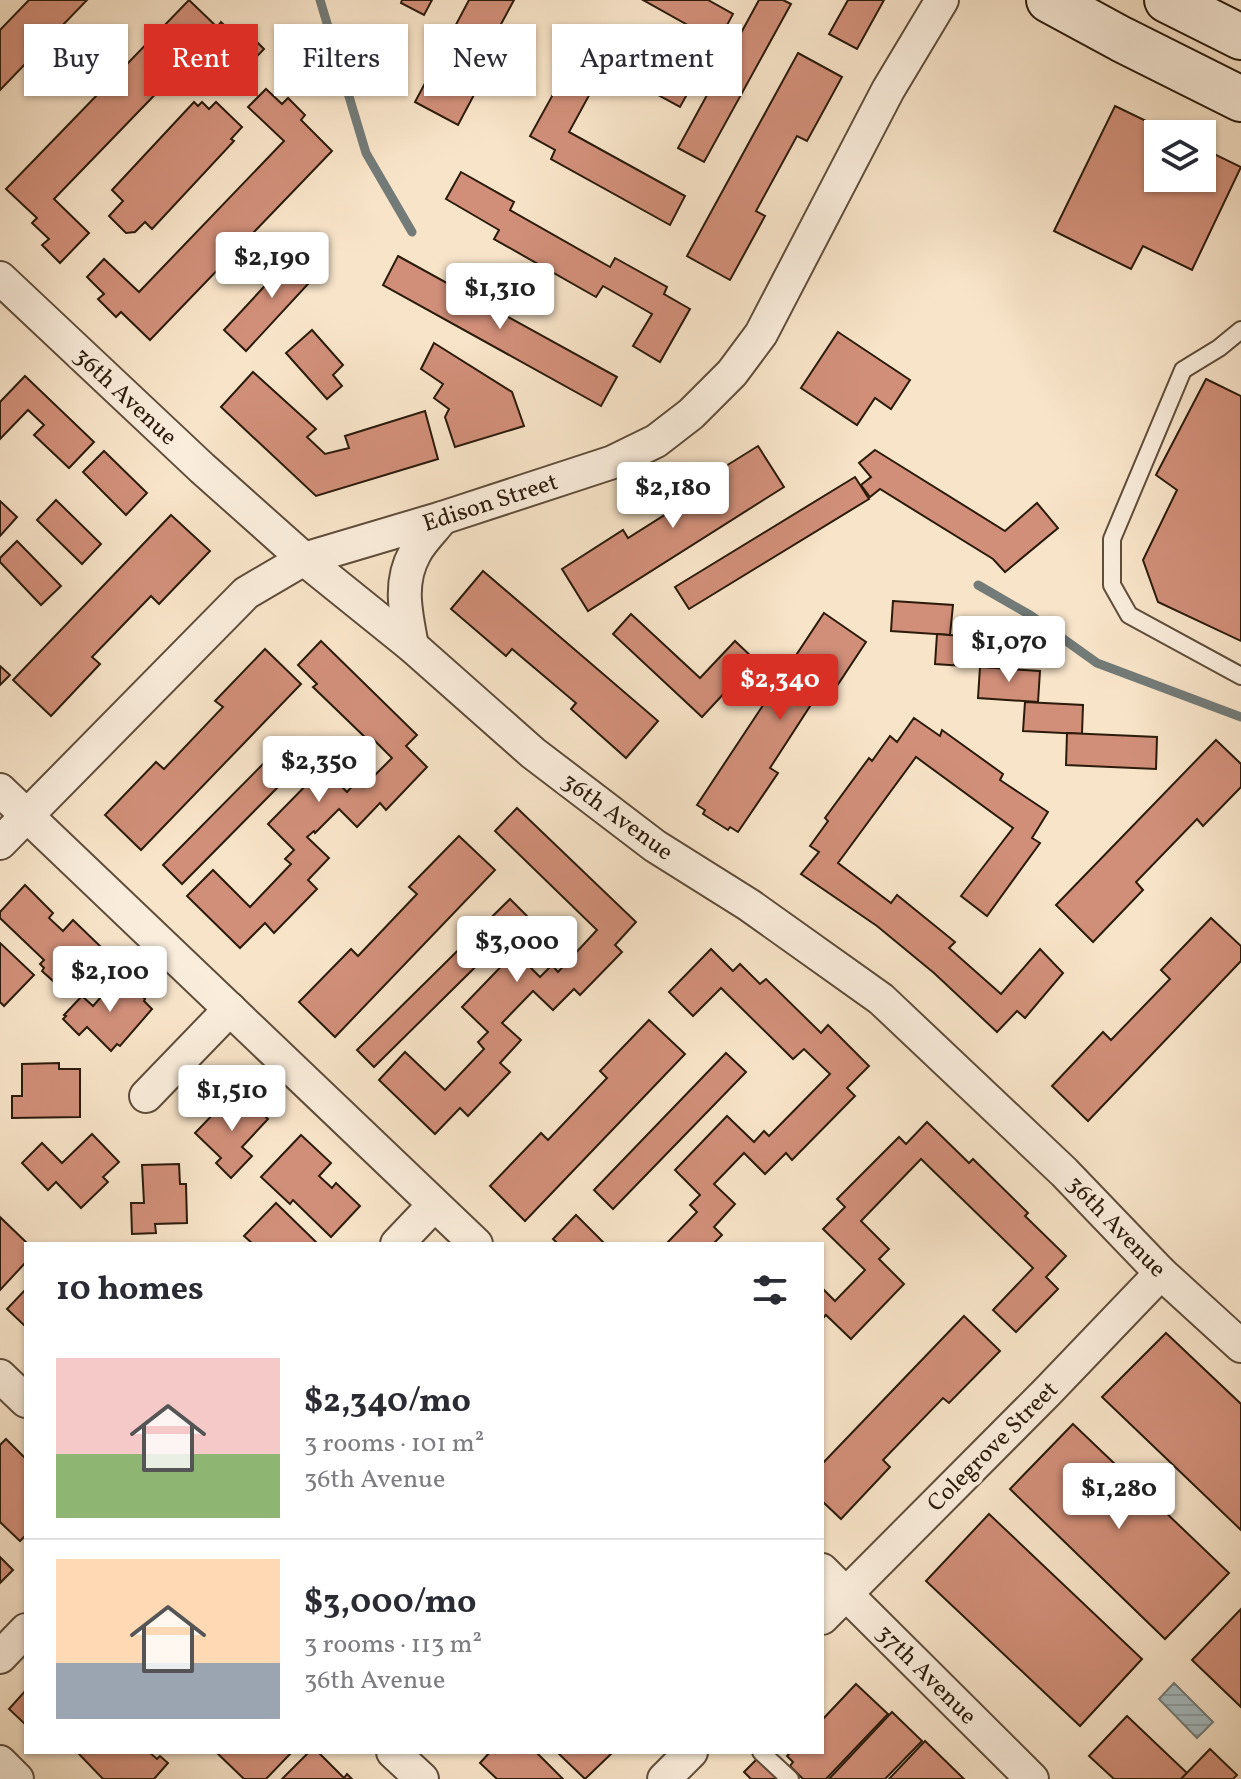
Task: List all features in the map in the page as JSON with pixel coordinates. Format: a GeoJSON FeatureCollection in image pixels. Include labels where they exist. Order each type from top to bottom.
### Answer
{"type":"FeatureCollection","features":[{"type":"Feature","properties":{"kind":"main road"},"geometry":{"type":"LineString","coordinates":[[1049,0],[1241,99]]}},
{"type":"Feature","properties":{"kind":"main road"},"geometry":{"type":"LineString","coordinates":[[1167,0],[1241,37]]}},
{"type":"Feature","properties":{"kind":"street","name":"Edison Street"},"geometry":{"type":"LineString","coordinates":[[0,843],[246,593],[304,559],[613,462],[656,441],[691,414],[732,373],[761,334],[888,90],[942,0]]}},
{"type":"Feature","properties":{"kind":"street","name":"36th Avenue"},"geometry":{"type":"LineString","coordinates":[[0,278],[202,468],[304,559],[412,646],[533,753],[655,846],[749,905],[881,999],[1064,1172],[1161,1273],[1241,1346]]}},
{"type":"Feature","properties":{"kind":"street"},"geometry":{"type":"LineString","coordinates":[[412,646],[405,609],[404,581],[415,552],[442,518]]}},
{"type":"Feature","properties":{"kind":"street"},"geometry":{"type":"LineString","coordinates":[[0,790],[474,1242]]}},
{"type":"Feature","properties":{"kind":"street"},"geometry":{"type":"LineString","coordinates":[[146,1096],[230,1009]]}},
{"type":"Feature","properties":{"kind":"street"},"geometry":{"type":"LineString","coordinates":[[399,1242],[434,1205]]}},
{"type":"Feature","properties":{"kind":"street","name":"Colegrove Street"},"geometry":{"type":"LineString","coordinates":[[824,1616],[1161,1273]]}},
{"type":"Feature","properties":{"kind":"street"},"geometry":{"type":"LineString","coordinates":[[0,1376],[24,1399]]}},
{"type":"Feature","properties":{"kind":"street","name":"37th Avenue"},"geometry":{"type":"LineString","coordinates":[[824,1572],[1032,1779]]}},
{"type":"Feature","properties":{"kind":"street"},"geometry":{"type":"LineString","coordinates":[[0,1657],[24,1632]]}},
{"type":"Feature","properties":{"kind":"street"},"geometry":{"type":"LineString","coordinates":[[395,1754],[422,1779]]}},
{"type":"Feature","properties":{"kind":"street"},"geometry":{"type":"LineString","coordinates":[[664,1779],[689,1754]]}},
{"type":"Feature","properties":{"kind":"street"},"geometry":{"type":"LineString","coordinates":[[0,1762],[17,1779]]}},
{"type":"Feature","properties":{"kind":"lane"},"geometry":{"type":"LineString","coordinates":[[1241,330],[1183,370],[1112,539],[1112,585],[1129,615],[1241,676]]}},
{"type":"Feature","properties":{"kind":"lane"},"geometry":{"type":"LineString","coordinates":[[763,1754],[790,1779]]}},
{"type":"Feature","properties":{"kind":"water"},"geometry":{"type":"Polygon","coordinates":[[[1174,1683],[1213,1722],[1197,1738],[1159,1699],[1174,1683]]]}},
{"type":"Feature","properties":{"kind":"building"},"geometry":{"type":"Polygon","coordinates":[[[29,0],[87,0],[64,24],[24,24],[24,65],[0,90],[0,30],[29,0]]]}},
{"type":"Feature","properties":{"kind":"building"},"geometry":{"type":"Polygon","coordinates":[[[189,0],[214,24],[166,24],[189,0]]]}},
{"type":"Feature","properties":{"kind":"building"},"geometry":{"type":"Polygon","coordinates":[[[402,0],[432,0],[424,15],[401,3],[402,0]]]}},
{"type":"Feature","properties":{"kind":"building"},"geometry":{"type":"Polygon","coordinates":[[[469,0],[514,0],[501,24],[456,24],[469,0]]]}},
{"type":"Feature","properties":{"kind":"building"},"geometry":{"type":"Polygon","coordinates":[[[643,0],[708,0],[733,14],[728,24],[686,24],[643,0]]]}},
{"type":"Feature","properties":{"kind":"building"},"geometry":{"type":"Polygon","coordinates":[[[759,0],[783,0],[791,4],[742,93],[742,31],[759,0]]]}},
{"type":"Feature","properties":{"kind":"building"},"geometry":{"type":"Polygon","coordinates":[[[848,0],[884,0],[857,49],[829,34],[848,0]]]}},
{"type":"Feature","properties":{"kind":"building"},"geometry":{"type":"Polygon","coordinates":[[[144,46],[144,96],[154,96],[54,199],[89,233],[60,263],[42,245],[49,239],[32,223],[37,218],[6,189],[96,96],[128,96],[128,63],[144,46]]]}},
{"type":"Feature","properties":{"kind":"building"},"geometry":{"type":"Polygon","coordinates":[[[798,53],[842,77],[807,141],[797,136],[756,211],[765,216],[730,280],[687,256],[798,53]]]}},
{"type":"Feature","properties":{"kind":"building"},"geometry":{"type":"Polygon","coordinates":[[[424,85],[424,96],[473,96],[458,125],[415,102],[424,85]]]}},
{"type":"Feature","properties":{"kind":"building"},"geometry":{"type":"Polygon","coordinates":[[[266,89],[282,104],[288,98],[305,115],[301,120],[332,151],[150,340],[121,312],[116,317],[98,299],[104,294],[87,277],[104,259],[139,292],[284,141],[248,107],[266,89]]]}},
{"type":"Feature","properties":{"kind":"building"},"geometry":{"type":"Polygon","coordinates":[[[552,96],[589,96],[569,132],[685,196],[670,225],[551,159],[555,150],[530,136],[552,96]]]}},
{"type":"Feature","properties":{"kind":"building"},"geometry":{"type":"Polygon","coordinates":[[[660,96],[686,96],[680,107],[660,96]]]}},
{"type":"Feature","properties":{"kind":"building"},"geometry":{"type":"Polygon","coordinates":[[[706,96],[740,96],[704,162],[678,148],[706,96]]]}},
{"type":"Feature","properties":{"kind":"building"},"geometry":{"type":"Polygon","coordinates":[[[194,102],[198,106],[202,102],[209,109],[216,102],[242,127],[231,139],[234,141],[152,229],[145,222],[135,232],[126,233],[109,216],[123,201],[112,190],[194,102]]]}},
{"type":"Feature","properties":{"kind":"building"},"geometry":{"type":"Polygon","coordinates":[[[1115,106],[1144,120],[1144,192],[1216,192],[1216,155],[1241,167],[1192,270],[1143,246],[1131,269],[1054,231],[1115,106]]]}},
{"type":"Feature","properties":{"kind":"building"},"geometry":{"type":"Polygon","coordinates":[[[461,172],[514,202],[510,210],[610,267],[615,258],[667,287],[664,294],[690,309],[660,362],[633,346],[652,314],[603,286],[596,297],[494,239],[499,230],[446,199],[461,172]]]}},
{"type":"Feature","properties":{"kind":"building"},"geometry":{"type":"Polygon","coordinates":[[[298,250],[320,271],[246,351],[224,330],[298,250]]]}},
{"type":"Feature","properties":{"kind":"building"},"geometry":{"type":"Polygon","coordinates":[[[398,256],[617,377],[601,406],[383,285],[398,256]]]}},
{"type":"Feature","properties":{"kind":"building"},"geometry":{"type":"Polygon","coordinates":[[[312,330],[343,365],[333,375],[342,386],[327,399],[286,353],[312,330]]]}},
{"type":"Feature","properties":{"kind":"building"},"geometry":{"type":"Polygon","coordinates":[[[838,332],[910,380],[891,409],[875,398],[857,425],[801,388],[838,332]]]}},
{"type":"Feature","properties":{"kind":"building"},"geometry":{"type":"Polygon","coordinates":[[[434,343],[512,392],[524,426],[455,447],[445,417],[449,409],[434,398],[443,384],[421,369],[434,343]]]}},
{"type":"Feature","properties":{"kind":"building"},"geometry":{"type":"Polygon","coordinates":[[[253,372],[316,429],[307,437],[325,454],[349,448],[345,436],[425,411],[438,459],[316,496],[221,407],[253,372]]]}},
{"type":"Feature","properties":{"kind":"building"},"geometry":{"type":"Polygon","coordinates":[[[25,376],[94,442],[69,468],[34,435],[44,425],[28,410],[0,439],[0,402],[25,376]]]}},
{"type":"Feature","properties":{"kind":"building"},"geometry":{"type":"Polygon","coordinates":[[[1206,379],[1241,396],[1241,641],[1158,602],[1143,560],[1177,490],[1156,475],[1206,379]]]}},
{"type":"Feature","properties":{"kind":"building"},"geometry":{"type":"Polygon","coordinates":[[[758,446],[784,487],[588,611],[562,569],[623,530],[628,538],[701,492],[697,484],[758,446]]]}},
{"type":"Feature","properties":{"kind":"building"},"geometry":{"type":"Polygon","coordinates":[[[875,450],[1005,531],[1037,503],[1058,528],[1005,572],[993,559],[880,489],[870,497],[861,485],[871,477],[859,463],[875,450]]]}},
{"type":"Feature","properties":{"kind":"building"},"geometry":{"type":"Polygon","coordinates":[[[104,451],[147,493],[126,515],[83,472],[104,451]]]}},
{"type":"Feature","properties":{"kind":"building"},"geometry":{"type":"Polygon","coordinates":[[[855,477],[869,499],[689,609],[675,587],[855,477]]]}},
{"type":"Feature","properties":{"kind":"building"},"geometry":{"type":"Polygon","coordinates":[[[56,500],[101,544],[82,564],[37,520],[56,500]]]}},
{"type":"Feature","properties":{"kind":"building"},"geometry":{"type":"Polygon","coordinates":[[[0,501],[17,517],[0,536],[0,501]]]}},
{"type":"Feature","properties":{"kind":"building"},"geometry":{"type":"Polygon","coordinates":[[[171,515],[210,551],[159,604],[151,596],[92,657],[100,664],[51,716],[13,680],[171,515]]]}},
{"type":"Feature","properties":{"kind":"building"},"geometry":{"type":"Polygon","coordinates":[[[17,541],[61,586],[41,605],[0,562],[0,558],[17,541]]]}},
{"type":"Feature","properties":{"kind":"building"},"geometry":{"type":"Polygon","coordinates":[[[483,571],[658,721],[626,758],[571,709],[576,703],[512,649],[506,656],[451,609],[483,571]]]}},
{"type":"Feature","properties":{"kind":"building"},"geometry":{"type":"Polygon","coordinates":[[[893,601],[953,605],[950,635],[891,631],[893,601]]]}},
{"type":"Feature","properties":{"kind":"building"},"geometry":{"type":"Polygon","coordinates":[[[824,613],[866,642],[825,704],[816,697],[770,768],[778,773],[738,832],[730,827],[728,830],[703,814],[705,810],[697,805],[824,613]]]}},
{"type":"Feature","properties":{"kind":"building"},"geometry":{"type":"Polygon","coordinates":[[[631,614],[700,678],[735,641],[755,660],[702,717],[613,634],[631,614]]]}},
{"type":"Feature","properties":{"kind":"building"},"geometry":{"type":"Polygon","coordinates":[[[937,634],[997,639],[994,668],[935,664],[937,634]]]}},
{"type":"Feature","properties":{"kind":"building"},"geometry":{"type":"Polygon","coordinates":[[[321,641],[417,735],[406,746],[427,767],[386,810],[380,803],[357,827],[339,809],[307,837],[329,858],[308,880],[317,889],[274,933],[265,923],[240,948],[187,896],[213,870],[250,907],[291,864],[285,859],[294,850],[268,824],[323,768],[347,792],[357,781],[363,787],[392,758],[373,739],[370,742],[313,687],[317,684],[298,665],[321,641]]]}},
{"type":"Feature","properties":{"kind":"building"},"geometry":{"type":"Polygon","coordinates":[[[265,649],[301,684],[141,850],[105,815],[156,762],[164,769],[223,707],[215,701],[265,649]]]}},
{"type":"Feature","properties":{"kind":"building"},"geometry":{"type":"Polygon","coordinates":[[[0,666],[10,675],[0,685],[0,666]]]}},
{"type":"Feature","properties":{"kind":"building"},"geometry":{"type":"Polygon","coordinates":[[[980,667],[1040,671],[1038,702],[978,698],[980,667]]]}},
{"type":"Feature","properties":{"kind":"building"},"geometry":{"type":"Polygon","coordinates":[[[1025,702],[1083,705],[1082,734],[1023,731],[1025,702]]]}},
{"type":"Feature","properties":{"kind":"building"},"geometry":{"type":"Polygon","coordinates":[[[914,718],[940,736],[942,730],[1003,774],[1000,780],[1048,812],[1032,838],[1040,843],[987,916],[961,896],[1013,828],[916,757],[838,863],[891,903],[897,895],[955,942],[949,948],[1001,994],[1040,949],[1063,973],[1025,1018],[1017,1011],[997,1032],[934,973],[877,926],[801,874],[819,852],[810,846],[828,821],[825,818],[869,758],[872,761],[890,736],[897,742],[914,718]]]}},
{"type":"Feature","properties":{"kind":"building"},"geometry":{"type":"Polygon","coordinates":[[[1067,733],[1157,737],[1156,769],[1066,765],[1067,733]]]}},
{"type":"Feature","properties":{"kind":"building"},"geometry":{"type":"Polygon","coordinates":[[[1216,740],[1241,764],[1241,787],[1203,826],[1197,819],[1136,882],[1143,890],[1093,942],[1056,905],[1216,740]]]}},
{"type":"Feature","properties":{"kind":"building"},"geometry":{"type":"Polygon","coordinates":[[[265,762],[284,781],[182,884],[163,865],[265,762]]]}},
{"type":"Feature","properties":{"kind":"building"},"geometry":{"type":"Polygon","coordinates":[[[517,808],[636,922],[615,945],[622,952],[580,995],[574,989],[553,1010],[533,991],[502,1023],[521,1040],[500,1063],[510,1072],[468,1116],[460,1108],[435,1134],[379,1080],[405,1052],[445,1090],[484,1049],[478,1042],[488,1032],[462,1007],[515,952],[540,977],[552,965],[558,972],[597,930],[495,831],[517,808]]]}},
{"type":"Feature","properties":{"kind":"building"},"geometry":{"type":"Polygon","coordinates":[[[459,836],[495,870],[335,1037],[299,1002],[351,949],[358,956],[417,894],[409,887],[459,836]]]}},
{"type":"Feature","properties":{"kind":"building"},"geometry":{"type":"Polygon","coordinates":[[[25,885],[53,913],[49,918],[63,931],[73,920],[101,947],[62,989],[42,971],[44,968],[40,964],[44,960],[0,918],[0,912],[25,885]]]}},
{"type":"Feature","properties":{"kind":"building"},"geometry":{"type":"Polygon","coordinates":[[[510,899],[527,916],[374,1067],[357,1050],[510,899]]]}},
{"type":"Feature","properties":{"kind":"building"},"geometry":{"type":"Polygon","coordinates":[[[1211,918],[1241,946],[1241,961],[1088,1121],[1052,1086],[1103,1032],[1111,1040],[1170,979],[1161,970],[1211,918]]]}},
{"type":"Feature","properties":{"kind":"building"},"geometry":{"type":"Polygon","coordinates":[[[0,943],[34,975],[4,1006],[0,1002],[0,943]]]}},
{"type":"Feature","properties":{"kind":"building"},"geometry":{"type":"Polygon","coordinates":[[[711,949],[733,971],[740,964],[760,984],[766,979],[821,1033],[828,1025],[869,1066],[847,1088],[855,1096],[792,1160],[786,1153],[765,1174],[744,1153],[714,1184],[735,1204],[714,1227],[722,1235],[715,1242],[668,1242],[697,1212],[690,1205],[700,1195],[675,1170],[727,1116],[754,1142],[764,1131],[769,1136],[830,1074],[804,1049],[793,1059],[721,988],[693,1016],[669,992],[711,949]]]}},
{"type":"Feature","properties":{"kind":"building"},"geometry":{"type":"Polygon","coordinates":[[[120,976],[152,1009],[120,1046],[117,1044],[111,1051],[87,1027],[79,1035],[63,1019],[82,996],[93,1006],[120,976]]]}},
{"type":"Feature","properties":{"kind":"building"},"geometry":{"type":"Polygon","coordinates":[[[649,1020],[685,1054],[525,1221],[490,1186],[541,1133],[548,1140],[607,1078],[600,1071],[649,1020]]]}},
{"type":"Feature","properties":{"kind":"building"},"geometry":{"type":"Polygon","coordinates":[[[726,1053],[746,1072],[613,1209],[594,1190],[726,1053]]]}},
{"type":"Feature","properties":{"kind":"building"},"geometry":{"type":"Polygon","coordinates":[[[59,1063],[59,1069],[80,1069],[80,1117],[12,1118],[12,1096],[22,1096],[22,1064],[59,1063]]]}},
{"type":"Feature","properties":{"kind":"building"},"geometry":{"type":"Polygon","coordinates":[[[242,1094],[268,1119],[242,1147],[252,1156],[231,1178],[216,1163],[221,1158],[195,1133],[221,1106],[226,1110],[242,1094]]]}},
{"type":"Feature","properties":{"kind":"building"},"geometry":{"type":"Polygon","coordinates":[[[927,1122],[969,1163],[973,1159],[1066,1256],[1046,1277],[1058,1289],[1016,1332],[993,1310],[1033,1268],[921,1159],[861,1221],[889,1249],[879,1259],[904,1284],[851,1339],[826,1315],[824,1317],[824,1290],[835,1301],[865,1270],[823,1229],[845,1207],[837,1199],[899,1137],[906,1144],[927,1122]]]}},
{"type":"Feature","properties":{"kind":"building"},"geometry":{"type":"Polygon","coordinates":[[[92,1134],[119,1162],[103,1177],[108,1182],[81,1208],[56,1182],[48,1190],[22,1163],[42,1143],[62,1163],[92,1134]]]}},
{"type":"Feature","properties":{"kind":"building"},"geometry":{"type":"Polygon","coordinates":[[[301,1135],[331,1163],[319,1176],[332,1188],[336,1183],[360,1206],[331,1237],[293,1200],[290,1204],[261,1177],[301,1135]]]}},
{"type":"Feature","properties":{"kind":"building"},"geometry":{"type":"Polygon","coordinates":[[[179,1164],[180,1184],[186,1184],[187,1223],[155,1224],[156,1233],[132,1234],[131,1203],[144,1203],[142,1165],[179,1164]]]}},
{"type":"Feature","properties":{"kind":"building"},"geometry":{"type":"Polygon","coordinates":[[[276,1203],[316,1242],[251,1242],[244,1236],[276,1203]]]}},
{"type":"Feature","properties":{"kind":"building"},"geometry":{"type":"Polygon","coordinates":[[[576,1215],[603,1242],[556,1242],[553,1239],[576,1215]]]}},
{"type":"Feature","properties":{"kind":"building"},"geometry":{"type":"Polygon","coordinates":[[[0,1217],[26,1242],[24,1264],[0,1290],[0,1217]]]}},
{"type":"Feature","properties":{"kind":"building"},"geometry":{"type":"Polygon","coordinates":[[[24,1291],[24,1325],[7,1309],[24,1291]]]}},
{"type":"Feature","properties":{"kind":"building"},"geometry":{"type":"Polygon","coordinates":[[[964,1316],[1000,1351],[949,1403],[943,1398],[883,1460],[890,1467],[841,1519],[824,1503],[824,1462],[964,1316]]]}},
{"type":"Feature","properties":{"kind":"building"},"geometry":{"type":"Polygon","coordinates":[[[1166,1333],[1241,1404],[1241,1530],[1102,1397],[1166,1333]]]}},
{"type":"Feature","properties":{"kind":"building"},"geometry":{"type":"Polygon","coordinates":[[[1073,1424],[1229,1573],[1165,1639],[1010,1489],[1073,1424]]]}},
{"type":"Feature","properties":{"kind":"building"},"geometry":{"type":"Polygon","coordinates":[[[6,1439],[24,1457],[24,1537],[20,1541],[0,1522],[0,1445],[6,1439]]]}},
{"type":"Feature","properties":{"kind":"building"},"geometry":{"type":"Polygon","coordinates":[[[989,1514],[1142,1659],[1080,1726],[926,1581],[989,1514]]]}},
{"type":"Feature","properties":{"kind":"building"},"geometry":{"type":"Polygon","coordinates":[[[0,1557],[13,1570],[0,1583],[0,1557]]]}},
{"type":"Feature","properties":{"kind":"building"},"geometry":{"type":"Polygon","coordinates":[[[1241,1609],[1241,1707],[1192,1660],[1241,1609]]]}},
{"type":"Feature","properties":{"kind":"building"},"geometry":{"type":"Polygon","coordinates":[[[856,1684],[888,1714],[826,1779],[803,1779],[790,1766],[793,1762],[787,1756],[824,1754],[824,1718],[856,1684]]]}},
{"type":"Feature","properties":{"kind":"building"},"geometry":{"type":"Polygon","coordinates":[[[24,1692],[24,1723],[9,1709],[24,1692]]]}},
{"type":"Feature","properties":{"kind":"building"},"geometry":{"type":"Polygon","coordinates":[[[892,1712],[922,1741],[885,1779],[829,1779],[892,1712]]]}},
{"type":"Feature","properties":{"kind":"building"},"geometry":{"type":"Polygon","coordinates":[[[1127,1716],[1187,1773],[1181,1779],[1114,1779],[1089,1756],[1127,1716]]]}},
{"type":"Feature","properties":{"kind":"building"},"geometry":{"type":"Polygon","coordinates":[[[925,1741],[964,1779],[889,1779],[925,1741]]]}},
{"type":"Feature","properties":{"kind":"building"},"geometry":{"type":"Polygon","coordinates":[[[1210,1749],[1237,1775],[1233,1779],[1181,1779],[1210,1749]]]}},
{"type":"Feature","properties":{"kind":"building"},"geometry":{"type":"Polygon","coordinates":[[[79,1754],[151,1754],[168,1763],[154,1779],[103,1779],[79,1754]]]}},
{"type":"Feature","properties":{"kind":"building"},"geometry":{"type":"Polygon","coordinates":[[[218,1754],[290,1754],[266,1779],[244,1779],[218,1754]]]}},
{"type":"Feature","properties":{"kind":"building"},"geometry":{"type":"Polygon","coordinates":[[[307,1754],[320,1754],[344,1778],[347,1774],[352,1779],[282,1779],[307,1754]]]}},
{"type":"Feature","properties":{"kind":"building"},"geometry":{"type":"Polygon","coordinates":[[[488,1754],[538,1754],[563,1779],[497,1779],[480,1763],[488,1754]]]}},
{"type":"Feature","properties":{"kind":"building"},"geometry":{"type":"Polygon","coordinates":[[[559,1754],[611,1754],[585,1779],[559,1754]]]}},
{"type":"Feature","properties":{"kind":"building"},"geometry":{"type":"Polygon","coordinates":[[[757,1759],[777,1779],[751,1779],[744,1772],[757,1759]]]}},
{"type":"Feature","properties":{"kind":"waterway"},"geometry":{"type":"LineString","coordinates":[[320,0],[366,153],[412,232]]}},
{"type":"Feature","properties":{"kind":"waterway"},"geometry":{"type":"LineString","coordinates":[[978,585],[1030,615],[1097,663],[1241,717]]}}]}
